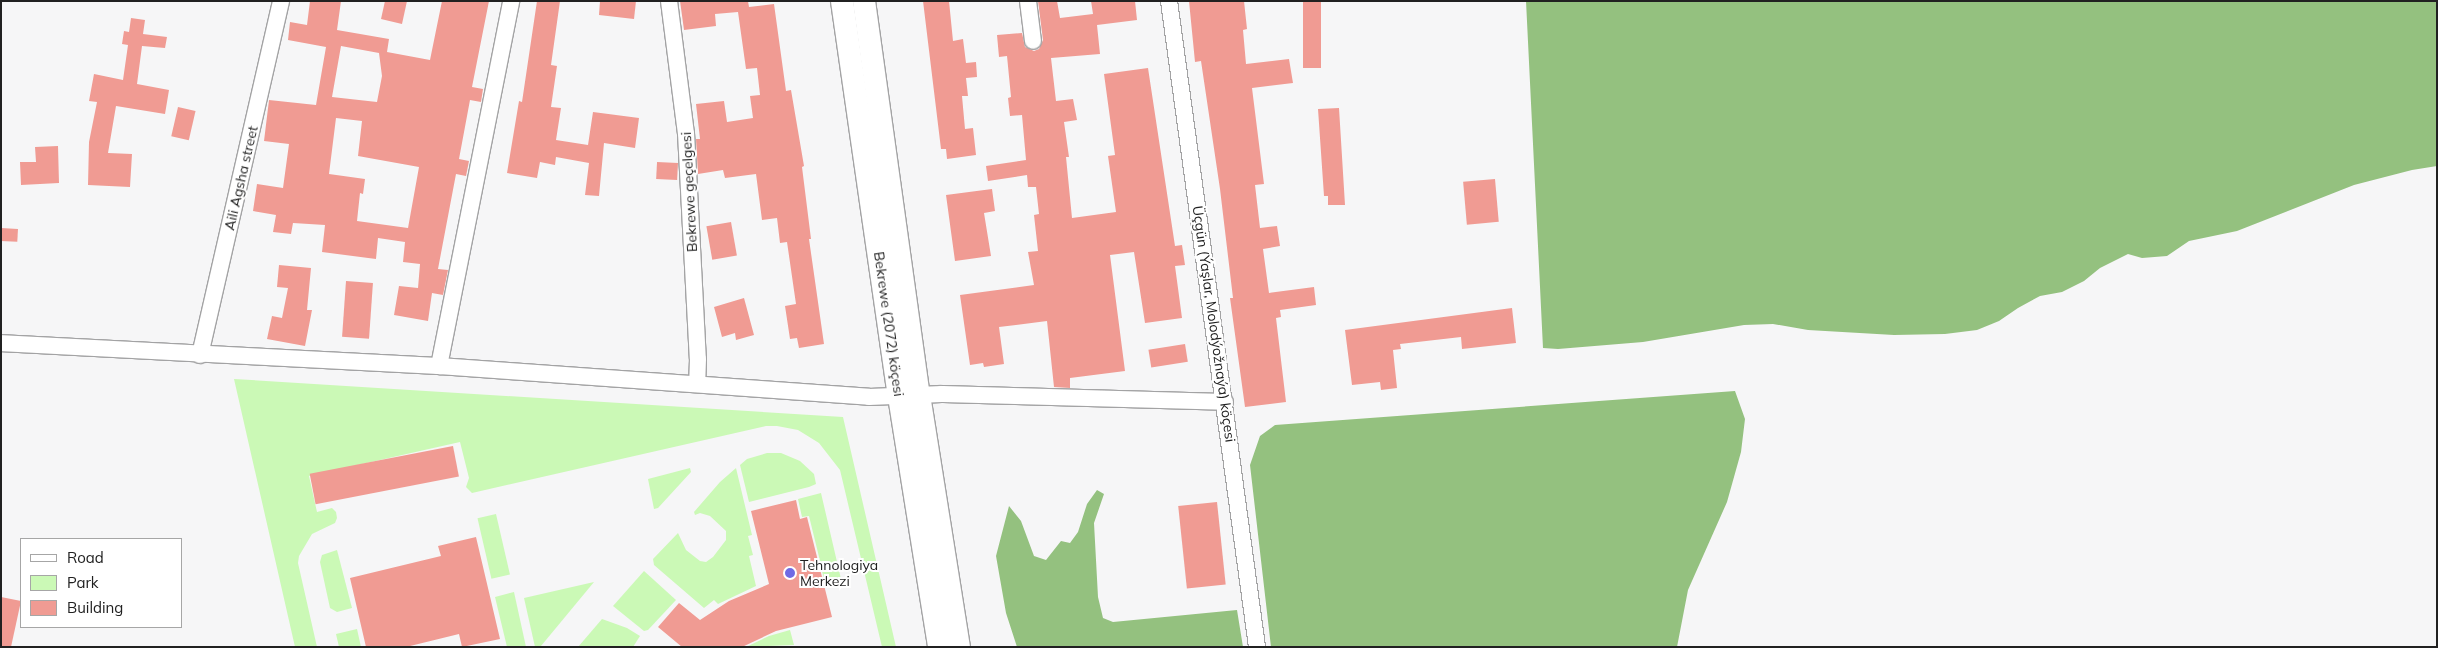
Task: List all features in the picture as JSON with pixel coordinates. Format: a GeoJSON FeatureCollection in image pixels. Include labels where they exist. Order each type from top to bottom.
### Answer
{"type":"FeatureCollection","features":[{"type":"Feature","properties":{"kind":"main road","name":"Bekrewe (2072) köçesi"},"geometry":{"type":"LineString","coordinates":[[842,1],[909,396],[959,647]]}},
{"type":"Feature","properties":{"kind":"main road","name":"Bekrewe (2072) köçesi"},"geometry":{"type":"LineString","coordinates":[[864,1],[939,647]]}},
{"type":"Feature","properties":{"kind":"street","name":"Aili Agsha street"},"geometry":{"type":"LineString","coordinates":[[200,355],[281,1]]}},
{"type":"Feature","properties":{"kind":"street"},"geometry":{"type":"LineString","coordinates":[[439,366],[511,1]]}},
{"type":"Feature","properties":{"kind":"street","name":"Bekrewe geçelgesi"},"geometry":{"type":"LineString","coordinates":[[669,1],[686,134],[698,359],[697,383]]}},
{"type":"Feature","properties":{"kind":"street"},"geometry":{"type":"LineString","coordinates":[[1028,1],[1032,41]]}},
{"type":"Feature","properties":{"kind":"street","name":"Üçgün (Ýaşlar, Molodýožnaýa) köçesi"},"geometry":{"type":"LineString","coordinates":[[1169,1],[1257,647]]}},
{"type":"Feature","properties":{"kind":"street"},"geometry":{"type":"LineString","coordinates":[[1,343],[200,355],[439,366],[697,383],[869,397],[942,394],[1225,402]]}},
{"type":"Feature","properties":{"kind":"green space"},"geometry":{"type":"Polygon","coordinates":[[[1526,1],[2437,1],[2437,166],[2412,170],[2354,185],[2237,231],[2189,241],[2167,256],[2142,258],[2128,254],[2100,268],[2084,281],[2062,292],[2040,296],[1999,321],[1977,330],[1945,334],[1894,335],[1808,330],[1773,324],[1744,325],[1643,342],[1558,349],[1543,348],[1526,1]]]}},
{"type":"Feature","properties":{"kind":"green space"},"geometry":{"type":"Polygon","coordinates":[[[234,379],[843,417],[896,647],[882,647],[840,470],[819,443],[798,430],[766,426],[472,493],[466,487],[469,478],[460,442],[309,476],[317,512],[332,508],[336,512],[337,518],[335,523],[312,534],[299,556],[298,563],[317,647],[295,647],[234,379]]]}},
{"type":"Feature","properties":{"kind":"green space"},"geometry":{"type":"Polygon","coordinates":[[[1735,391],[1745,419],[1741,452],[1727,502],[1688,590],[1677,647],[1271,647],[1250,465],[1260,436],[1275,425],[1735,391]]]}},
{"type":"Feature","properties":{"kind":"green space"},"geometry":{"type":"Polygon","coordinates":[[[767,453],[781,453],[800,461],[814,474],[816,484],[749,502],[740,465],[747,459],[767,453]]]}},
{"type":"Feature","properties":{"kind":"green space"},"geometry":{"type":"Polygon","coordinates":[[[690,468],[691,472],[658,508],[654,509],[648,479],[690,468]]]}},
{"type":"Feature","properties":{"kind":"green space"},"geometry":{"type":"Polygon","coordinates":[[[736,468],[752,535],[748,536],[753,555],[749,556],[756,586],[718,604],[714,600],[704,608],[654,565],[653,559],[678,533],[686,550],[700,561],[706,562],[713,557],[726,540],[726,531],[710,516],[700,513],[695,515],[694,512],[720,482],[736,468]]]}},
{"type":"Feature","properties":{"kind":"green space"},"geometry":{"type":"Polygon","coordinates":[[[1097,490],[1104,494],[1094,523],[1098,597],[1103,618],[1113,622],[1237,610],[1243,647],[1017,647],[1006,613],[996,556],[1009,506],[1021,521],[1034,556],[1046,560],[1061,541],[1070,543],[1078,532],[1087,504],[1097,490]]]}},
{"type":"Feature","properties":{"kind":"green space"},"geometry":{"type":"Polygon","coordinates":[[[821,493],[841,579],[825,583],[822,571],[816,572],[814,563],[820,561],[809,516],[802,517],[798,499],[821,493]]]}},
{"type":"Feature","properties":{"kind":"green space"},"geometry":{"type":"Polygon","coordinates":[[[496,514],[510,574],[491,579],[477,518],[496,514]]]}},
{"type":"Feature","properties":{"kind":"green space"},"geometry":{"type":"Polygon","coordinates":[[[337,550],[352,608],[337,612],[330,608],[320,562],[322,555],[337,550]]]}},
{"type":"Feature","properties":{"kind":"green space"},"geometry":{"type":"Polygon","coordinates":[[[644,571],[676,600],[648,630],[644,631],[613,606],[644,571]]]}},
{"type":"Feature","properties":{"kind":"green space"},"geometry":{"type":"Polygon","coordinates":[[[594,582],[541,646],[535,647],[524,598],[594,582]]]}},
{"type":"Feature","properties":{"kind":"green space"},"geometry":{"type":"Polygon","coordinates":[[[514,592],[526,647],[507,647],[495,597],[514,592]]]}},
{"type":"Feature","properties":{"kind":"green space"},"geometry":{"type":"Polygon","coordinates":[[[602,619],[627,628],[640,636],[633,647],[578,647],[602,619]]]}},
{"type":"Feature","properties":{"kind":"green space"},"geometry":{"type":"Polygon","coordinates":[[[357,629],[361,647],[339,647],[336,634],[357,629]]]}},
{"type":"Feature","properties":{"kind":"green space"},"geometry":{"type":"Polygon","coordinates":[[[790,630],[794,645],[746,647],[769,636],[790,630]]]}},
{"type":"Feature","properties":{"kind":"building"},"geometry":{"type":"Polygon","coordinates":[[[310,1],[341,1],[337,30],[389,39],[387,52],[430,60],[442,1],[489,1],[472,87],[483,89],[481,102],[470,100],[459,159],[469,161],[466,176],[456,174],[438,269],[448,270],[443,295],[432,293],[428,321],[394,315],[399,286],[418,288],[420,264],[403,262],[405,242],[378,238],[376,259],[322,252],[325,225],[293,223],[291,234],[273,232],[276,215],[253,211],[257,184],[283,188],[289,144],[264,141],[269,100],[316,105],[326,47],[288,40],[290,22],[307,25],[310,1]],[[341,46],[332,97],[377,102],[382,76],[379,53],[341,46]],[[336,118],[329,174],[365,179],[363,194],[360,193],[357,221],[408,228],[419,167],[358,156],[362,121],[336,118]]]}},
{"type":"Feature","properties":{"kind":"building"},"geometry":{"type":"Polygon","coordinates":[[[385,1],[407,1],[402,24],[381,19],[385,1]]]}},
{"type":"Feature","properties":{"kind":"building"},"geometry":{"type":"Polygon","coordinates":[[[537,1],[560,1],[551,65],[557,66],[551,107],[561,108],[556,140],[588,145],[593,112],[639,118],[635,148],[604,143],[599,196],[585,195],[589,163],[556,157],[555,165],[540,162],[537,178],[507,173],[519,101],[522,102],[537,1]]]}},
{"type":"Feature","properties":{"kind":"building"},"geometry":{"type":"Polygon","coordinates":[[[600,1],[636,1],[634,19],[599,15],[600,1]]]}},
{"type":"Feature","properties":{"kind":"building"},"geometry":{"type":"Polygon","coordinates":[[[680,1],[748,1],[749,7],[774,4],[786,91],[791,90],[804,166],[802,167],[811,239],[809,239],[824,344],[799,348],[797,338],[790,339],[785,306],[796,304],[787,242],[780,243],[777,218],[762,220],[756,174],[725,178],[723,170],[698,174],[696,139],[700,139],[696,104],[724,101],[727,122],[753,118],[750,96],[760,95],[757,68],[746,69],[738,12],[715,14],[716,26],[684,30],[680,1]]]}},
{"type":"Feature","properties":{"kind":"building"},"geometry":{"type":"Polygon","coordinates":[[[923,1],[949,1],[953,41],[963,39],[966,63],[976,62],[977,77],[966,78],[968,96],[962,96],[965,129],[973,128],[976,155],[947,159],[946,149],[941,149],[923,1]]]}},
{"type":"Feature","properties":{"kind":"building"},"geometry":{"type":"Polygon","coordinates":[[[1038,1],[1057,1],[1060,18],[1093,14],[1091,1],[1135,1],[1137,20],[1097,25],[1100,54],[1051,58],[1056,101],[1073,99],[1077,120],[1064,122],[1069,157],[1066,157],[1072,218],[1116,212],[1108,156],[1115,155],[1104,74],[1148,68],[1175,246],[1182,245],[1185,265],[1175,266],[1182,318],[1145,323],[1134,252],[1110,255],[1125,371],[1070,378],[1070,388],[1054,387],[1047,321],[999,327],[1004,364],[984,367],[983,363],[970,365],[960,295],[1034,285],[1028,252],[1038,251],[1034,215],[1039,214],[1036,187],[1028,187],[1027,175],[988,181],[986,166],[1026,160],[1022,115],[1010,116],[1008,98],[1011,97],[1007,56],[999,57],[997,35],[1022,33],[1025,47],[1034,51],[1039,49],[1043,40],[1038,1]]]}},
{"type":"Feature","properties":{"kind":"building"},"geometry":{"type":"Polygon","coordinates":[[[1189,1],[1244,1],[1247,29],[1243,30],[1246,64],[1289,59],[1293,83],[1252,88],[1264,184],[1255,185],[1260,228],[1277,226],[1280,246],[1263,249],[1269,293],[1314,287],[1316,305],[1280,310],[1281,317],[1276,318],[1286,402],[1245,407],[1230,298],[1233,298],[1220,189],[1201,61],[1195,62],[1189,1]]]}},
{"type":"Feature","properties":{"kind":"building"},"geometry":{"type":"Polygon","coordinates":[[[1303,1],[1321,1],[1321,68],[1303,68],[1303,1]]]}},
{"type":"Feature","properties":{"kind":"building"},"geometry":{"type":"Polygon","coordinates":[[[131,18],[145,20],[143,34],[167,37],[165,48],[142,46],[137,84],[169,90],[165,114],[116,106],[108,153],[132,154],[130,187],[88,185],[89,142],[97,102],[89,101],[94,74],[123,80],[128,45],[122,44],[124,31],[129,32],[131,18]]]}},
{"type":"Feature","properties":{"kind":"building"},"geometry":{"type":"Polygon","coordinates":[[[178,107],[196,111],[189,140],[171,136],[178,107]]]}},
{"type":"Feature","properties":{"kind":"building"},"geometry":{"type":"Polygon","coordinates":[[[1339,108],[1345,205],[1328,205],[1328,196],[1324,196],[1318,109],[1339,108]]]}},
{"type":"Feature","properties":{"kind":"building"},"geometry":{"type":"Polygon","coordinates":[[[58,146],[59,183],[21,185],[20,162],[36,162],[35,147],[58,146]]]}},
{"type":"Feature","properties":{"kind":"building"},"geometry":{"type":"Polygon","coordinates":[[[657,162],[678,163],[677,180],[656,179],[657,162]]]}},
{"type":"Feature","properties":{"kind":"building"},"geometry":{"type":"Polygon","coordinates":[[[1495,179],[1499,222],[1467,225],[1463,182],[1495,179]]]}},
{"type":"Feature","properties":{"kind":"building"},"geometry":{"type":"Polygon","coordinates":[[[992,189],[995,211],[984,213],[991,256],[955,261],[946,195],[992,189]]]}},
{"type":"Feature","properties":{"kind":"building"},"geometry":{"type":"Polygon","coordinates":[[[731,222],[737,255],[712,260],[706,226],[731,222]]]}},
{"type":"Feature","properties":{"kind":"building"},"geometry":{"type":"Polygon","coordinates":[[[1,228],[18,229],[17,242],[1,241],[1,228]]]}},
{"type":"Feature","properties":{"kind":"building"},"geometry":{"type":"Polygon","coordinates":[[[279,265],[311,268],[307,310],[312,310],[305,346],[267,339],[272,316],[282,318],[288,288],[277,287],[279,265]]]}},
{"type":"Feature","properties":{"kind":"building"},"geometry":{"type":"Polygon","coordinates":[[[346,281],[373,283],[369,339],[342,337],[346,281]]]}},
{"type":"Feature","properties":{"kind":"building"},"geometry":{"type":"Polygon","coordinates":[[[744,298],[754,335],[736,340],[735,333],[722,337],[714,307],[744,298]]]}},
{"type":"Feature","properties":{"kind":"building"},"geometry":{"type":"Polygon","coordinates":[[[1512,308],[1516,343],[1462,349],[1461,337],[1400,344],[1401,349],[1393,350],[1397,388],[1381,390],[1380,382],[1352,385],[1345,330],[1512,308]]]}},
{"type":"Feature","properties":{"kind":"building"},"geometry":{"type":"Polygon","coordinates":[[[1185,344],[1188,362],[1151,368],[1148,350],[1185,344]]]}},
{"type":"Feature","properties":{"kind":"building"},"geometry":{"type":"Polygon","coordinates":[[[453,446],[459,476],[316,504],[310,474],[453,446]]]}},
{"type":"Feature","properties":{"kind":"building","name":"Tehnologiya Merkezi"},"geometry":{"type":"Polygon","coordinates":[[[796,500],[800,519],[807,517],[832,617],[776,631],[742,647],[682,647],[658,627],[679,603],[700,620],[729,601],[769,584],[751,511],[796,500]]]}},
{"type":"Feature","properties":{"kind":"building"},"geometry":{"type":"Polygon","coordinates":[[[1217,502],[1226,585],[1187,589],[1178,506],[1217,502]]]}},
{"type":"Feature","properties":{"kind":"building"},"geometry":{"type":"Polygon","coordinates":[[[476,537],[500,639],[462,647],[459,634],[406,647],[366,647],[350,578],[441,556],[438,546],[476,537]]]}},
{"type":"Feature","properties":{"kind":"building"},"geometry":{"type":"Polygon","coordinates":[[[1,597],[20,601],[20,606],[11,647],[1,647],[1,597]]]}},
{"type":"Feature","properties":{"kind":"place","name":"Tehnologiya Merkezi"},"geometry":{"type":"Point","coordinates":[790,573]}}]}
